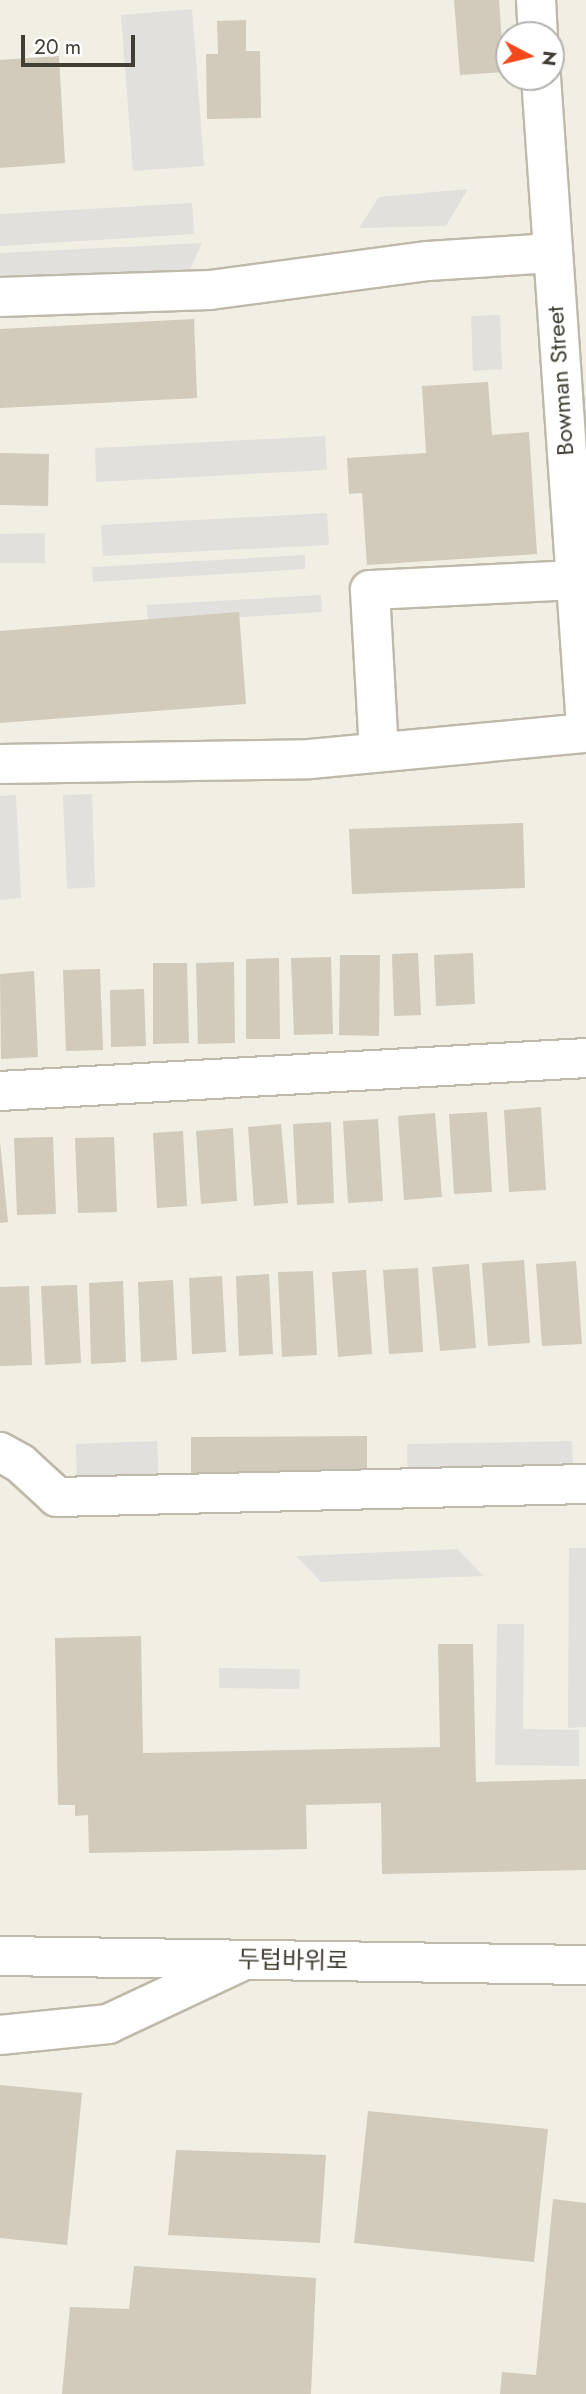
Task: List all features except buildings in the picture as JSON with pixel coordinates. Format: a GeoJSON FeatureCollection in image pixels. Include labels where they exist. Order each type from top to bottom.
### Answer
{"type":"FeatureCollection","features":[{"type":"Feature","properties":{"kind":"street"},"geometry":{"type":"LineString","coordinates":[[536,0],[537,21]]}},
{"type":"Feature","properties":{"kind":"street","name":"Bowman Street"},"geometry":{"type":"LineString","coordinates":[[542,91],[572,580],[586,727]]}},
{"type":"Feature","properties":{"kind":"street"},"geometry":{"type":"LineString","coordinates":[[0,297],[210,290],[428,261],[552,253]]}},
{"type":"Feature","properties":{"kind":"street"},"geometry":{"type":"LineString","coordinates":[[379,752],[370,590],[572,580]]}},
{"type":"Feature","properties":{"kind":"street"},"geometry":{"type":"LineString","coordinates":[[0,764],[219,762],[379,752],[586,733]]}},
{"type":"Feature","properties":{"kind":"street"},"geometry":{"type":"LineString","coordinates":[[0,1091],[586,1058]]}},
{"type":"Feature","properties":{"kind":"street"},"geometry":{"type":"LineString","coordinates":[[0,1452],[20,1463],[57,1497],[586,1484]]}},
{"type":"Feature","properties":{"kind":"street","name":"두텁바위로"},"geometry":{"type":"LineString","coordinates":[[0,1956],[586,1965]]}},
{"type":"Feature","properties":{"kind":"street"},"geometry":{"type":"LineString","coordinates":[[0,2035],[108,2024],[247,1960]]}},
{"type":"Feature","properties":{"kind":"shaded area"},"geometry":{"type":"Polygon","coordinates":[[[192,9],[204,166],[133,171],[121,15],[192,9]]]}},
{"type":"Feature","properties":{"kind":"shaded area"},"geometry":{"type":"Polygon","coordinates":[[[468,189],[446,226],[359,228],[379,197],[468,189]]]}},
{"type":"Feature","properties":{"kind":"shaded area"},"geometry":{"type":"Polygon","coordinates":[[[192,203],[194,234],[0,246],[0,214],[192,203]]]}},
{"type":"Feature","properties":{"kind":"shaded area"},"geometry":{"type":"Polygon","coordinates":[[[202,243],[187,276],[0,282],[0,253],[202,243]]]}},
{"type":"Feature","properties":{"kind":"shaded area"},"geometry":{"type":"Polygon","coordinates":[[[500,315],[502,369],[473,371],[471,316],[500,315]]]}},
{"type":"Feature","properties":{"kind":"shaded area"},"geometry":{"type":"Polygon","coordinates":[[[325,436],[327,470],[96,482],[95,448],[325,436]]]}},
{"type":"Feature","properties":{"kind":"shaded area"},"geometry":{"type":"Polygon","coordinates":[[[327,513],[329,545],[103,556],[101,525],[327,513]]]}},
{"type":"Feature","properties":{"kind":"shaded area"},"geometry":{"type":"Polygon","coordinates":[[[45,533],[45,563],[0,563],[0,534],[45,533]]]}},
{"type":"Feature","properties":{"kind":"shaded area"},"geometry":{"type":"Polygon","coordinates":[[[305,555],[305,569],[93,582],[92,567],[305,555]]]}},
{"type":"Feature","properties":{"kind":"shaded area"},"geometry":{"type":"Polygon","coordinates":[[[321,595],[322,612],[148,623],[147,605],[321,595]]]}},
{"type":"Feature","properties":{"kind":"shaded area"},"geometry":{"type":"Polygon","coordinates":[[[92,794],[95,887],[67,889],[63,795],[92,794]]]}},
{"type":"Feature","properties":{"kind":"shaded area"},"geometry":{"type":"Polygon","coordinates":[[[16,795],[21,898],[0,900],[0,796],[16,795]]]}},
{"type":"Feature","properties":{"kind":"shaded area"},"geometry":{"type":"Polygon","coordinates":[[[157,1441],[159,1485],[77,1489],[76,1444],[157,1441]]]}},
{"type":"Feature","properties":{"kind":"shaded area"},"geometry":{"type":"Polygon","coordinates":[[[572,1441],[573,1474],[408,1478],[407,1444],[572,1441]]]}},
{"type":"Feature","properties":{"kind":"shaded area"},"geometry":{"type":"Polygon","coordinates":[[[569,1548],[586,1548],[586,1727],[568,1728],[569,1548]]]}},
{"type":"Feature","properties":{"kind":"shaded area"},"geometry":{"type":"Polygon","coordinates":[[[458,1549],[483,1576],[321,1582],[296,1556],[458,1549]]]}},
{"type":"Feature","properties":{"kind":"shaded area"},"geometry":{"type":"Polygon","coordinates":[[[497,1624],[524,1624],[523,1729],[579,1730],[579,1766],[495,1765],[497,1624]]]}},
{"type":"Feature","properties":{"kind":"shaded area"},"geometry":{"type":"Polygon","coordinates":[[[219,1668],[300,1669],[299,1689],[219,1688],[219,1668]]]}}]}
